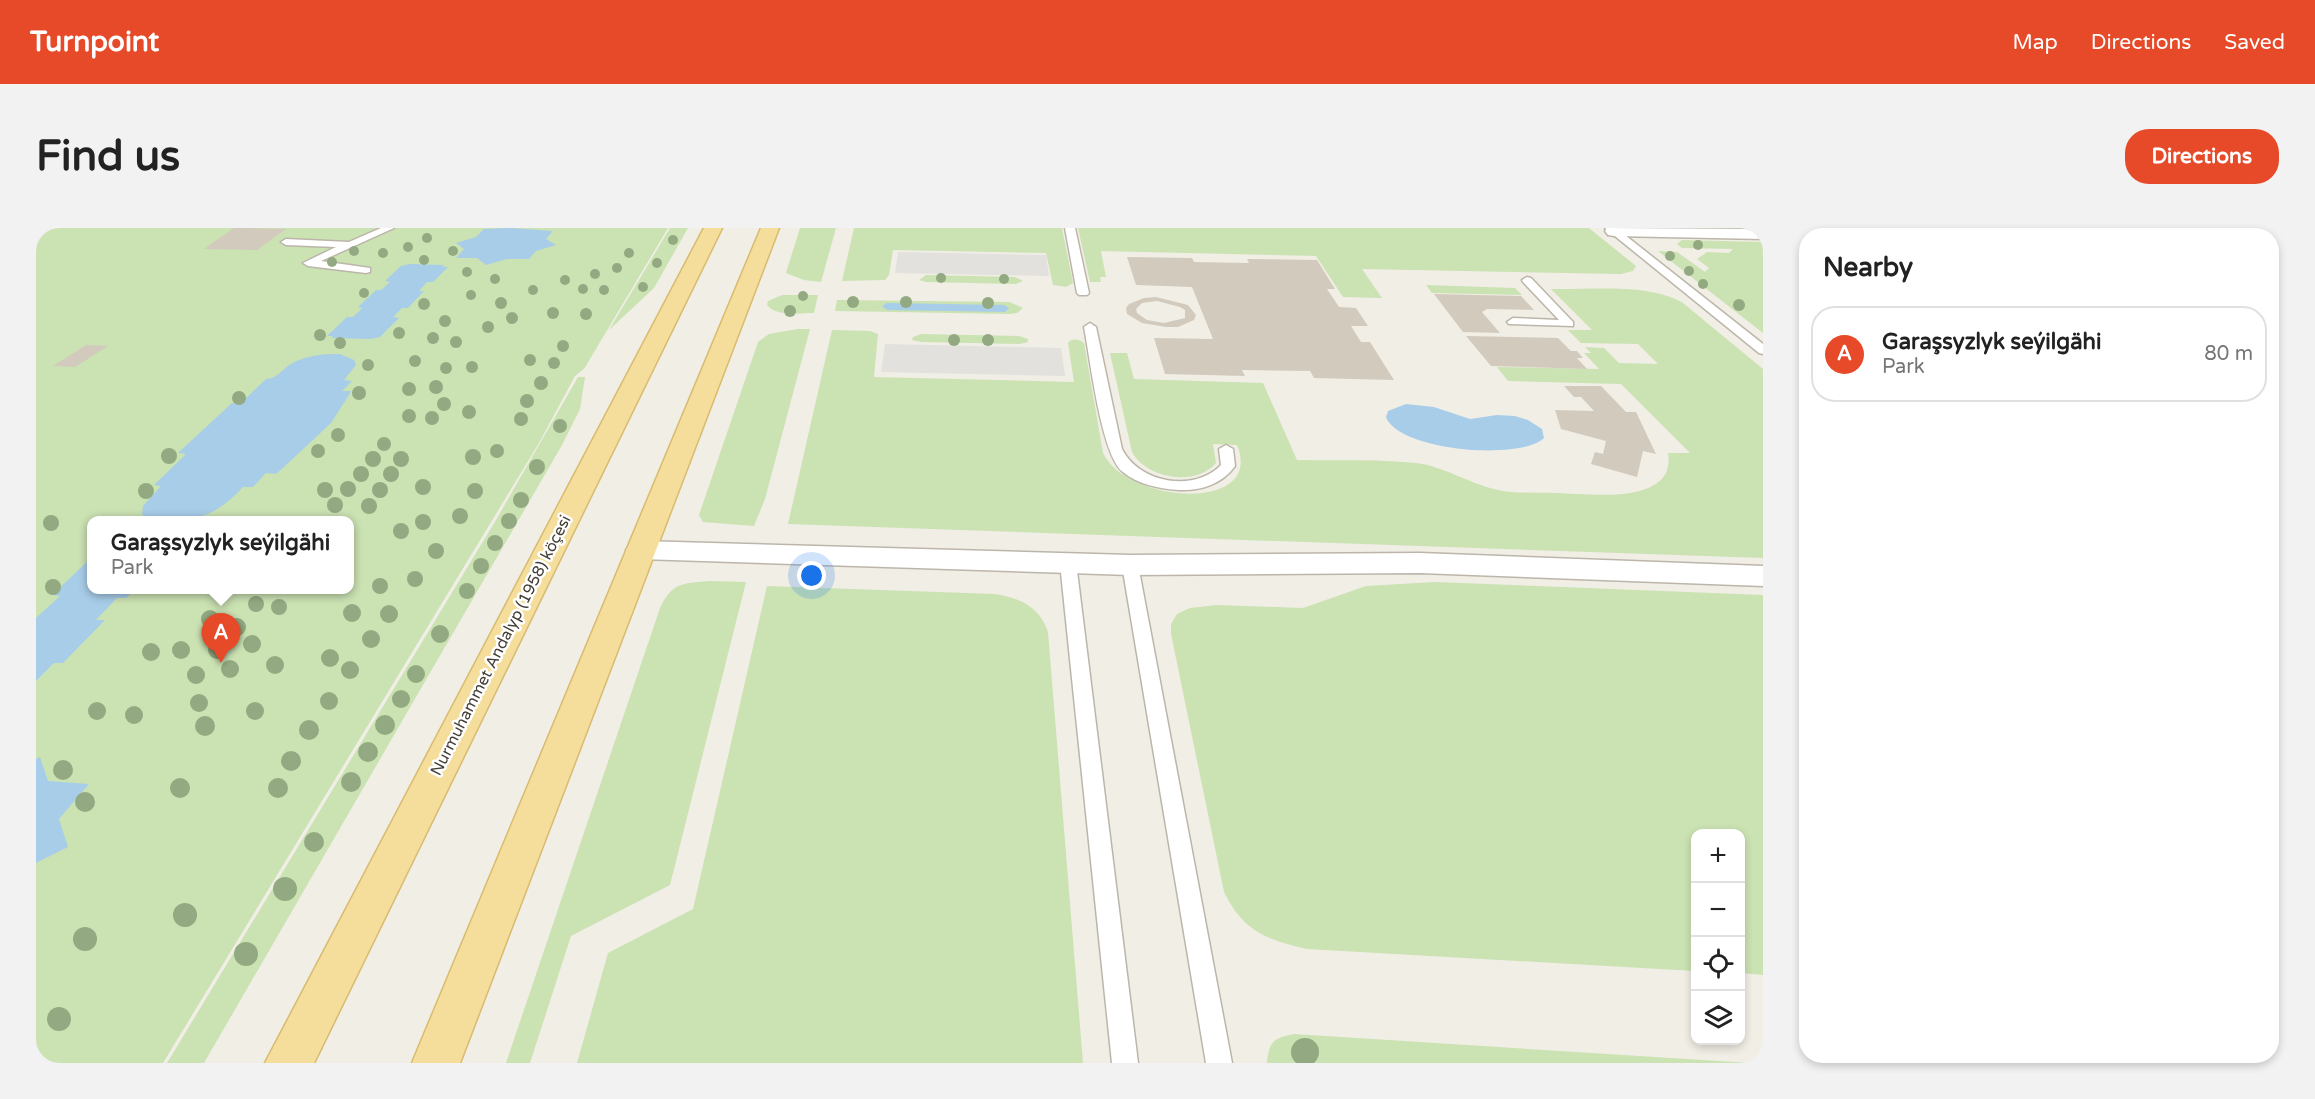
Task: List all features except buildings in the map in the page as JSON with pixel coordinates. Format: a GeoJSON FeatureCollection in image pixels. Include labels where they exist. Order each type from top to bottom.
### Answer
{"type":"FeatureCollection","features":[{"type":"Feature","properties":{"kind":"main road","name":"Nurmuhammet Andalyp (1958) köçesi"},"geometry":{"type":"LineString","coordinates":[[289,1063],[713,228]]}},
{"type":"Feature","properties":{"kind":"main road"},"geometry":{"type":"LineString","coordinates":[[436,1063],[770,228]]}},
{"type":"Feature","properties":{"kind":"street"},"geometry":{"type":"LineString","coordinates":[[1612,230],[1763,234]]}},
{"type":"Feature","properties":{"kind":"street"},"geometry":{"type":"LineString","coordinates":[[641,550],[1130,565],[1420,563],[1763,576]]}},
{"type":"Feature","properties":{"kind":"lane"},"geometry":{"type":"LineString","coordinates":[[366,270],[308,263],[389,228]]}},
{"type":"Feature","properties":{"kind":"lane"},"geometry":{"type":"LineString","coordinates":[[1070,228],[1083,293]]}},
{"type":"Feature","properties":{"kind":"lane"},"geometry":{"type":"LineString","coordinates":[[1612,230],[1763,350]]}},
{"type":"Feature","properties":{"kind":"lane"},"geometry":{"type":"LineString","coordinates":[[286,242],[350,245]]}},
{"type":"Feature","properties":{"kind":"lane"},"geometry":{"type":"LineString","coordinates":[[1513,322],[1569,324],[1527,280]]}},
{"type":"Feature","properties":{"kind":"lane"},"geometry":{"type":"LineString","coordinates":[[1090,327],[1115,449],[1120,460],[1128,469],[1156,482],[1191,485],[1206,482],[1223,473],[1228,466],[1226,449]]}},
{"type":"Feature","properties":{"kind":"lane"},"geometry":{"type":"LineString","coordinates":[[1068,563],[1125,1063]]}},
{"type":"Feature","properties":{"kind":"lane"},"geometry":{"type":"LineString","coordinates":[[1130,565],[1219,1063]]}},
{"type":"Feature","properties":{"kind":"green space"},"geometry":{"type":"Polygon","coordinates":[[[36,228],[668,228],[584,369],[575,376],[539,443],[163,1063],[36,1063],[36,228]]]}},
{"type":"Feature","properties":{"kind":"green space"},"geometry":{"type":"Polygon","coordinates":[[[670,228],[688,228],[654,288],[609,330],[670,228]]]}},
{"type":"Feature","properties":{"kind":"green space"},"geometry":{"type":"Polygon","coordinates":[[[800,228],[836,228],[821,282],[804,280],[786,273],[800,228]]]}},
{"type":"Feature","properties":{"kind":"green space"},"geometry":{"type":"Polygon","coordinates":[[[854,228],[1062,228],[1073,283],[1066,287],[1053,285],[1046,253],[893,250],[889,275],[885,280],[842,281],[854,228]]]}},
{"type":"Feature","properties":{"kind":"green space"},"geometry":{"type":"Polygon","coordinates":[[[1078,228],[1589,228],[1636,266],[1633,271],[1621,274],[1362,269],[1382,298],[1343,297],[1316,256],[1101,251],[1106,277],[1100,277],[1101,282],[1090,282],[1078,228]]]}},
{"type":"Feature","properties":{"kind":"green space"},"geometry":{"type":"Polygon","coordinates":[[[1682,240],[1763,242],[1763,333],[1658,251],[1677,252],[1705,272],[1709,268],[1697,259],[1707,252],[1729,253],[1733,249],[1682,248],[1677,244],[1682,240]]]}},
{"type":"Feature","properties":{"kind":"green space"},"geometry":{"type":"Polygon","coordinates":[[[926,275],[1015,277],[1023,281],[1016,284],[919,280],[926,275]]]}},
{"type":"Feature","properties":{"kind":"green space"},"geometry":{"type":"Polygon","coordinates":[[[1426,285],[1515,288],[1522,295],[1432,293],[1426,285]]]}},
{"type":"Feature","properties":{"kind":"green space"},"geometry":{"type":"Polygon","coordinates":[[[1551,289],[1637,290],[1669,297],[1683,303],[1763,369],[1763,558],[788,524],[832,330],[870,331],[878,334],[874,377],[1074,382],[1068,343],[1074,340],[1080,341],[1084,343],[1103,453],[1117,470],[1138,483],[1163,491],[1190,494],[1213,491],[1231,482],[1240,467],[1237,445],[1213,444],[1216,463],[1207,471],[1185,477],[1160,474],[1139,461],[1132,452],[1110,353],[1127,353],[1134,379],[1263,383],[1297,460],[1416,463],[1488,487],[1512,492],[1608,495],[1645,489],[1659,482],[1667,470],[1668,453],[1690,453],[1621,384],[1508,381],[1497,367],[1599,369],[1584,353],[1591,353],[1585,347],[1604,348],[1619,363],[1658,364],[1638,344],[1581,343],[1568,330],[1592,330],[1551,289]]]}},
{"type":"Feature","properties":{"kind":"green space"},"geometry":{"type":"Polygon","coordinates":[[[782,295],[818,295],[814,313],[782,313],[767,305],[768,301],[782,295]]]}},
{"type":"Feature","properties":{"kind":"green space"},"geometry":{"type":"Polygon","coordinates":[[[837,300],[1009,302],[1023,308],[1017,313],[1010,314],[835,311],[837,300]]]}},
{"type":"Feature","properties":{"kind":"green space"},"geometry":{"type":"Polygon","coordinates":[[[810,329],[765,499],[754,526],[703,522],[699,515],[758,342],[769,334],[810,329]]]}},
{"type":"Feature","properties":{"kind":"green space"},"geometry":{"type":"Polygon","coordinates":[[[921,334],[1019,336],[1028,339],[1028,342],[1020,344],[912,340],[913,337],[921,334]]]}},
{"type":"Feature","properties":{"kind":"green space"},"geometry":{"type":"Polygon","coordinates":[[[578,377],[585,377],[580,409],[562,445],[204,1063],[167,1063],[496,520],[578,377]]]}},
{"type":"Feature","properties":{"kind":"green space"},"geometry":{"type":"Polygon","coordinates":[[[693,582],[746,582],[670,885],[571,936],[530,1063],[506,1063],[660,608],[674,589],[693,582]]]}},
{"type":"Feature","properties":{"kind":"green space"},"geometry":{"type":"Polygon","coordinates":[[[1435,582],[1763,595],[1763,975],[1745,973],[1745,829],[1691,829],[1691,971],[1307,949],[1280,942],[1248,925],[1231,905],[1224,892],[1171,634],[1171,624],[1177,614],[1190,608],[1217,605],[1303,608],[1366,586],[1435,582]]]}},
{"type":"Feature","properties":{"kind":"green space"},"geometry":{"type":"Polygon","coordinates":[[[767,586],[995,594],[1021,601],[1040,616],[1048,632],[1083,1063],[577,1063],[608,953],[693,909],[767,586]]]}},
{"type":"Feature","properties":{"kind":"green space"},"geometry":{"type":"Polygon","coordinates":[[[1294,1034],[1750,1063],[1267,1063],[1271,1045],[1277,1039],[1294,1034]]]}},
{"type":"Feature","properties":{"kind":"shaded area"},"geometry":{"type":"Polygon","coordinates":[[[898,252],[1046,255],[1049,276],[895,273],[898,252]]]}},
{"type":"Feature","properties":{"kind":"shaded area"},"geometry":{"type":"Polygon","coordinates":[[[885,344],[1061,348],[1065,376],[881,372],[885,344]]]}},
{"type":"Feature","properties":{"kind":"water"},"geometry":{"type":"Polygon","coordinates":[[[484,229],[553,231],[546,239],[556,245],[536,251],[529,259],[507,259],[486,265],[477,258],[456,258],[464,249],[456,243],[476,237],[484,229]]]}},
{"type":"Feature","properties":{"kind":"water"},"geometry":{"type":"Polygon","coordinates":[[[409,264],[448,267],[433,282],[427,282],[419,291],[424,291],[408,308],[402,308],[393,317],[399,318],[380,337],[371,339],[327,336],[347,317],[353,317],[362,308],[358,307],[376,290],[381,290],[390,282],[385,281],[401,266],[409,264]]]}},
{"type":"Feature","properties":{"kind":"water"},"geometry":{"type":"Polygon","coordinates":[[[887,303],[1004,305],[1009,308],[1005,312],[887,310],[882,306],[887,303]]]}},
{"type":"Feature","properties":{"kind":"water"},"geometry":{"type":"Polygon","coordinates":[[[327,354],[340,354],[354,360],[356,365],[344,380],[352,381],[342,391],[351,391],[331,423],[276,474],[266,473],[253,487],[243,487],[221,507],[202,516],[144,516],[142,514],[143,506],[161,486],[154,485],[186,454],[178,453],[232,403],[240,404],[266,379],[276,376],[297,361],[327,354]]]}},
{"type":"Feature","properties":{"kind":"water"},"geometry":{"type":"Polygon","coordinates":[[[1406,404],[1434,407],[1470,419],[1497,415],[1515,416],[1528,420],[1542,429],[1544,438],[1531,445],[1511,449],[1461,449],[1435,445],[1395,429],[1386,417],[1388,411],[1406,404]]]}},
{"type":"Feature","properties":{"kind":"water"},"geometry":{"type":"Polygon","coordinates":[[[87,562],[87,594],[130,594],[126,598],[117,598],[96,620],[105,620],[63,663],[54,663],[36,681],[36,618],[60,596],[52,595],[87,562]]]}},
{"type":"Feature","properties":{"kind":"water"},"geometry":{"type":"Polygon","coordinates":[[[40,757],[48,781],[89,784],[59,819],[68,847],[36,863],[36,759],[40,757]]]}},
{"type":"Feature","properties":{"kind":"place","name":"Garaşsyzlyk seýilgähi"},"geometry":{"type":"Point","coordinates":[221,663]}}]}
